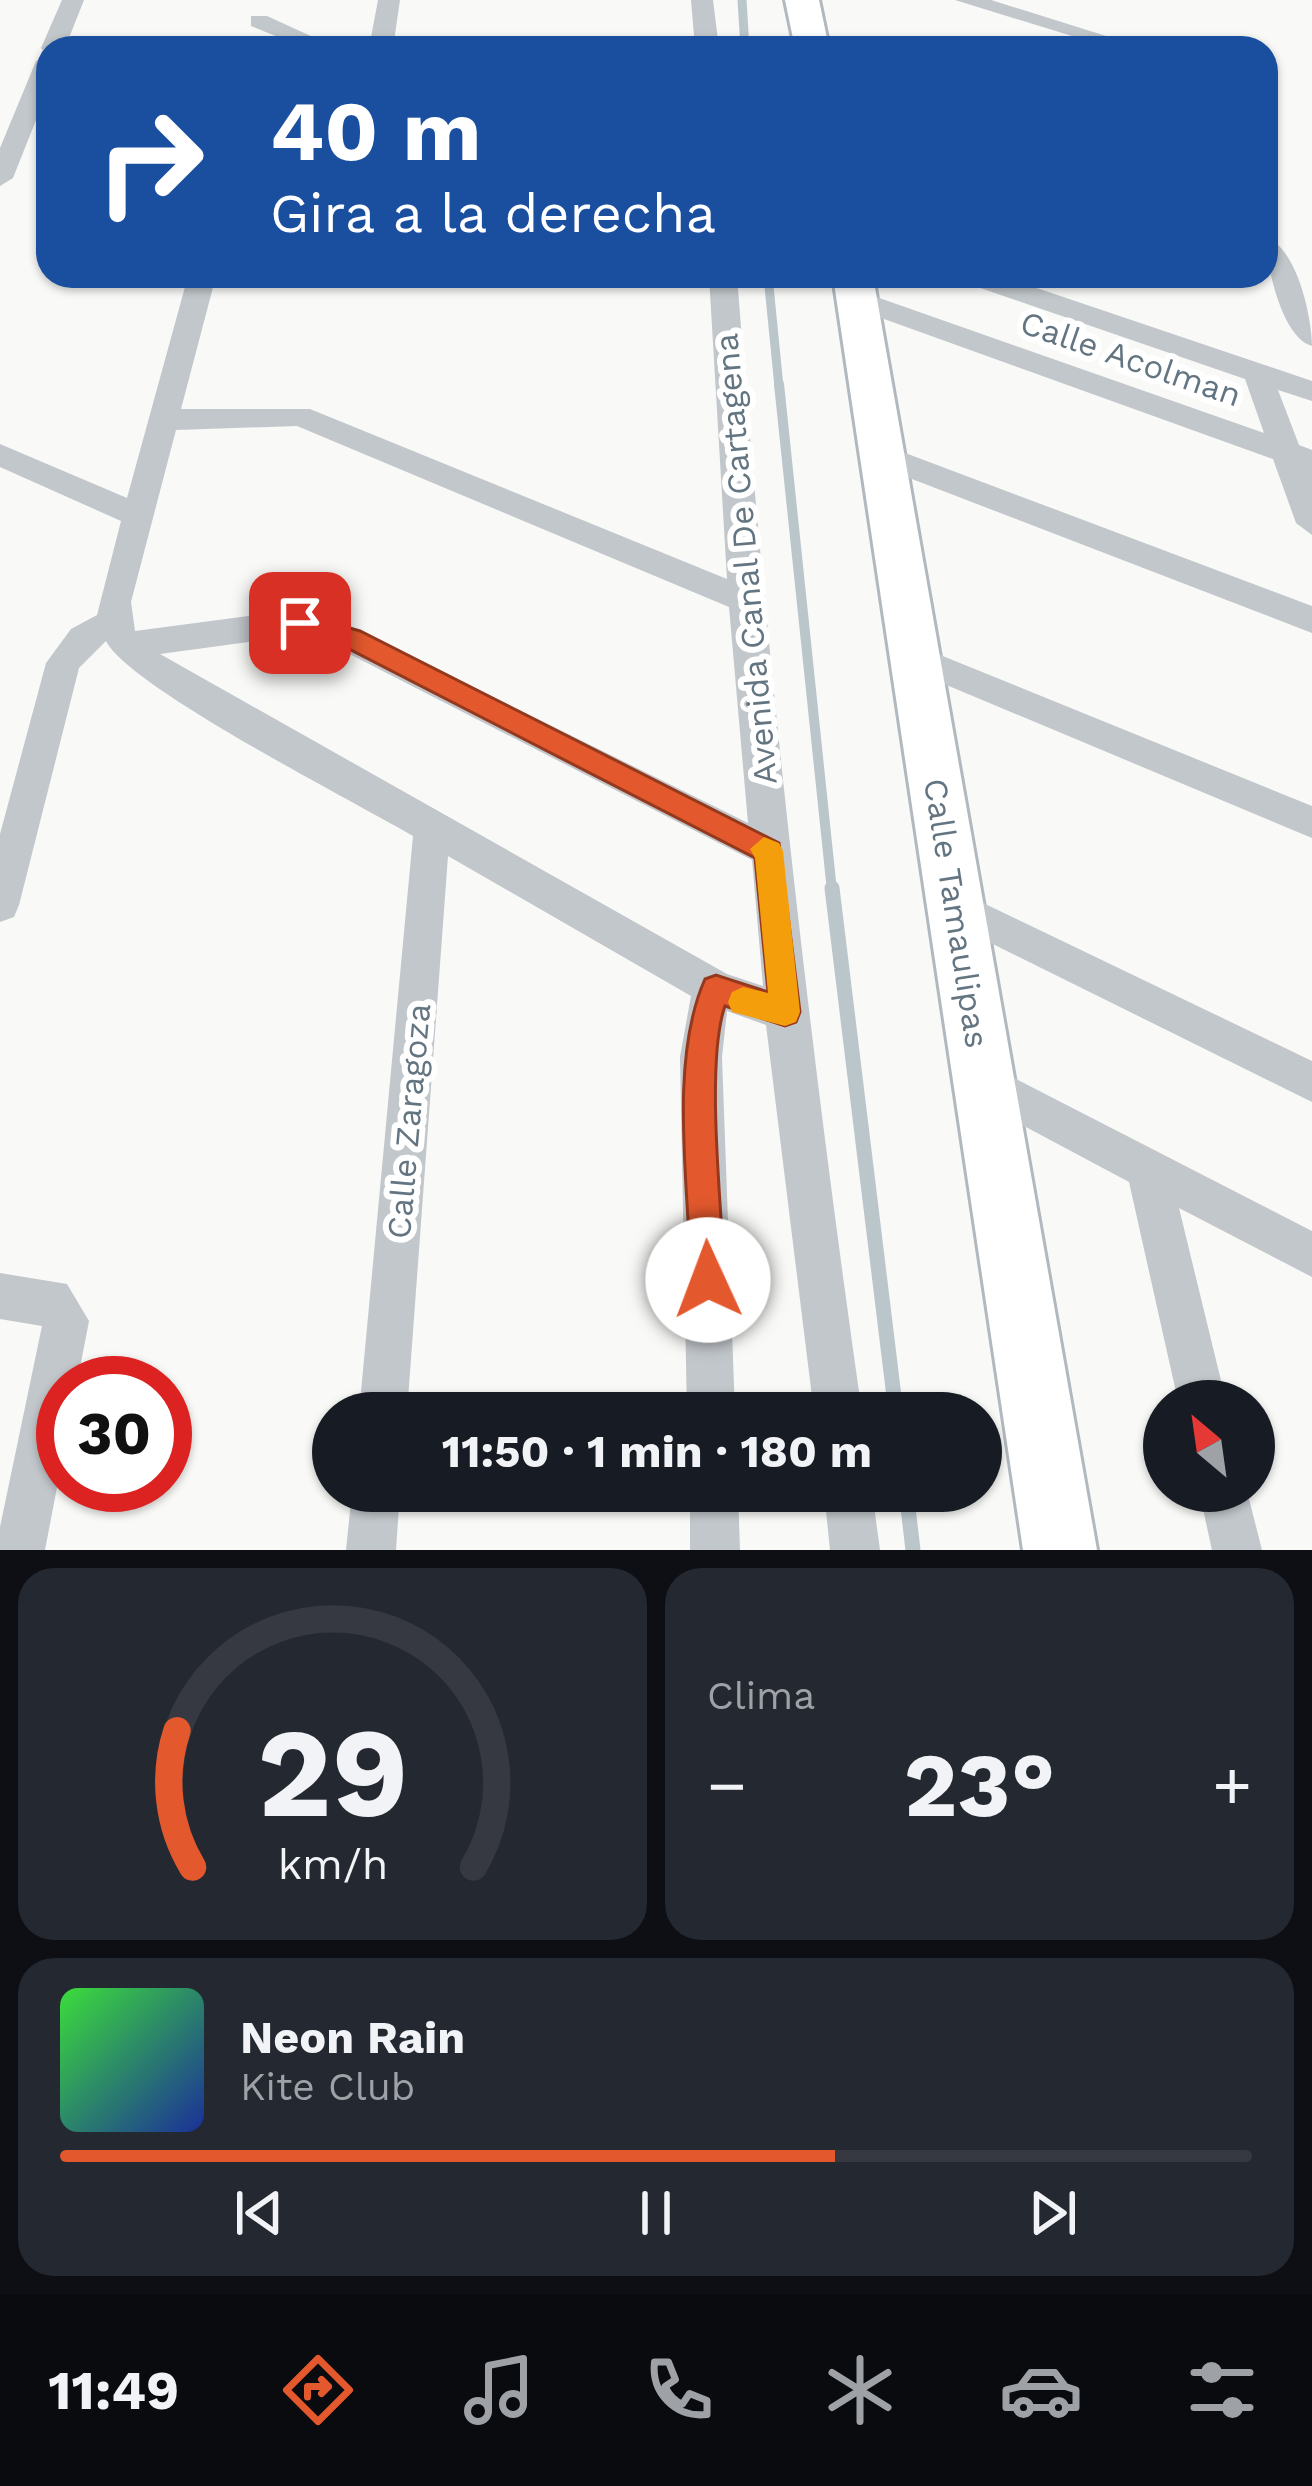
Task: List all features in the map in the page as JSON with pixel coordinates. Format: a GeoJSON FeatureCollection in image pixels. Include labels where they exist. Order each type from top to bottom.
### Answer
{"type":"FeatureCollection","features":[{"type":"Feature","properties":{"kind":"street"},"geometry":{"type":"LineString","coordinates":[[58,36],[73,0]]}},
{"type":"Feature","properties":{"kind":"street"},"geometry":{"type":"LineString","coordinates":[[383,36],[389,0]]}},
{"type":"Feature","properties":{"kind":"street"},"geometry":{"type":"LineString","coordinates":[[702,0],[706,36]]}},
{"type":"Feature","properties":{"kind":"street"},"geometry":{"type":"LineString","coordinates":[[802,0],[810,36]]}},
{"type":"Feature","properties":{"kind":"street"},"geometry":{"type":"LineString","coordinates":[[966,0],[1093,36]]}},
{"type":"Feature","properties":{"kind":"street"},"geometry":{"type":"LineString","coordinates":[[256,36],[262,6],[307,36]]}},
{"type":"Feature","properties":{"kind":"street"},"geometry":{"type":"LineString","coordinates":[[0,178],[36,90]]}},
{"type":"Feature","properties":{"kind":"street"},"geometry":{"type":"LineString","coordinates":[[1278,270],[1312,337]]}},
{"type":"Feature","properties":{"kind":"street"},"geometry":{"type":"LineString","coordinates":[[119,634],[141,518],[199,288]]}},
{"type":"Feature","properties":{"kind":"street","name":"Avenida Canal De Cartagena"},"geometry":{"type":"LineString","coordinates":[[724,288],[745,600],[785,1012],[835,1392]]}},
{"type":"Feature","properties":{"kind":"street","name":"Calle Acolman"},"geometry":{"type":"LineString","coordinates":[[856,288],[1300,456]]}},
{"type":"Feature","properties":{"kind":"street","name":"Calle Tamaulipas"},"geometry":{"type":"LineString","coordinates":[[856,288],[1060,1550]]}},
{"type":"Feature","properties":{"kind":"street"},"geometry":{"type":"LineString","coordinates":[[1008,288],[1312,392]]}},
{"type":"Feature","properties":{"kind":"street"},"geometry":{"type":"LineString","coordinates":[[1257,372],[1300,456],[1312,524]]}},
{"type":"Feature","properties":{"kind":"street"},"geometry":{"type":"LineString","coordinates":[[168,420],[300,416],[745,600]]}},
{"type":"Feature","properties":{"kind":"street"},"geometry":{"type":"LineString","coordinates":[[0,455],[141,518]]}},
{"type":"Feature","properties":{"kind":"street"},"geometry":{"type":"LineString","coordinates":[[884,456],[1312,620]]}},
{"type":"Feature","properties":{"kind":"street"},"geometry":{"type":"LineString","coordinates":[[0,905],[63,663],[83,638],[119,634],[286,624],[334,631],[769,851]]}},
{"type":"Feature","properties":{"kind":"street"},"geometry":{"type":"LineString","coordinates":[[119,634],[170,679],[432,828],[716,989],[785,1012]]}},
{"type":"Feature","properties":{"kind":"street"},"geometry":{"type":"LineString","coordinates":[[918,659],[1312,822]]}},
{"type":"Feature","properties":{"kind":"street","name":"Calle Zaragoza"},"geometry":{"type":"LineString","coordinates":[[385,1392],[432,828]]}},
{"type":"Feature","properties":{"kind":"street"},"geometry":{"type":"LineString","coordinates":[[954,906],[1312,1082]]}},
{"type":"Feature","properties":{"kind":"street"},"geometry":{"type":"LineString","coordinates":[[711,1392],[701,1057],[708,1004],[716,989]]}},
{"type":"Feature","properties":{"kind":"street"},"geometry":{"type":"LineString","coordinates":[[983,1082],[1312,1255]]}},
{"type":"Feature","properties":{"kind":"street"},"geometry":{"type":"LineString","coordinates":[[1148,1169],[1197,1380]]}},
{"type":"Feature","properties":{"kind":"street"},"geometry":{"type":"LineString","coordinates":[[0,1296],[38,1297],[61,1308],[66,1335],[20,1550]]}},
{"type":"Feature","properties":{"kind":"street"},"geometry":{"type":"LineString","coordinates":[[371,1550],[374,1512]]}},
{"type":"Feature","properties":{"kind":"street"},"geometry":{"type":"LineString","coordinates":[[715,1512],[716,1550]]}},
{"type":"Feature","properties":{"kind":"street"},"geometry":{"type":"LineString","coordinates":[[850,1512],[855,1550]]}},
{"type":"Feature","properties":{"kind":"street"},"geometry":{"type":"LineString","coordinates":[[1228,1512],[1237,1550]]}},
{"type":"Feature","properties":{"kind":"waterway"},"geometry":{"type":"LineString","coordinates":[[742,0],[744,36]]}},
{"type":"Feature","properties":{"kind":"waterway"},"geometry":{"type":"LineString","coordinates":[[769,288],[779,387]]}},
{"type":"Feature","properties":{"kind":"waterway"},"geometry":{"type":"LineString","coordinates":[[779,384],[832,891]]}},
{"type":"Feature","properties":{"kind":"waterway"},"geometry":{"type":"LineString","coordinates":[[832,888],[893,1392]]}},
{"type":"Feature","properties":{"kind":"waterway"},"geometry":{"type":"LineString","coordinates":[[908,1512],[913,1550]]}},
{"type":"Feature","properties":{"kind":"slow traffic"},"geometry":{"type":"LineString","coordinates":[[743,1002],[785,1012],[769,851],[764,849]]}},
{"type":"Feature","properties":{"kind":"route"},"geometry":{"type":"LineString","coordinates":[[300,623],[351,638],[769,851],[785,1012],[716,989],[705,1018],[701,1057],[708,1280]]}}]}
